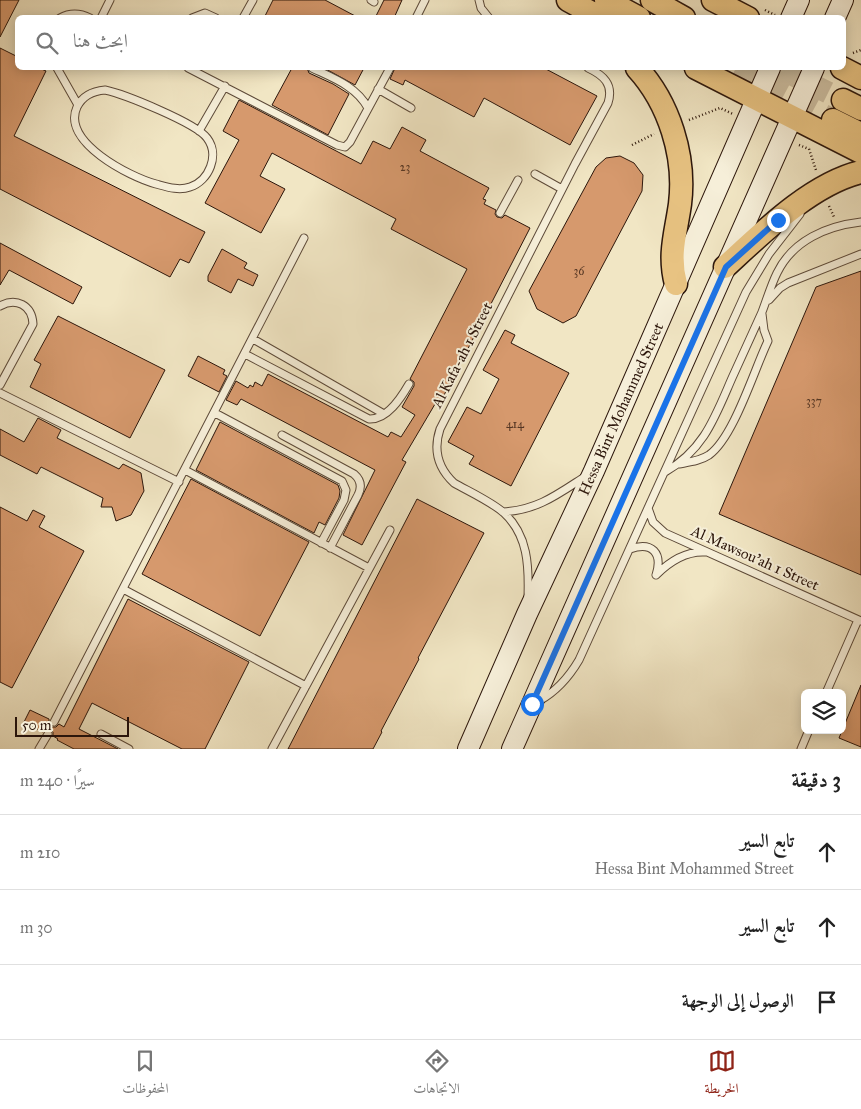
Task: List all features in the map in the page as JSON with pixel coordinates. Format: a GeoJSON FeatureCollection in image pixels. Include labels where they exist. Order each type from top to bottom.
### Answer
{"type":"FeatureCollection","features":[{"type":"Feature","properties":{"kind":"main road"},"geometry":{"type":"LineString","coordinates":[[555,0],[574,15]]}},
{"type":"Feature","properties":{"kind":"main road"},"geometry":{"type":"LineString","coordinates":[[568,0],[596,15]]}},
{"type":"Feature","properties":{"kind":"main road"},"geometry":{"type":"LineString","coordinates":[[606,0],[634,15]]}},
{"type":"Feature","properties":{"kind":"main road"},"geometry":{"type":"LineString","coordinates":[[652,0],[679,15]]}},
{"type":"Feature","properties":{"kind":"main road"},"geometry":{"type":"LineString","coordinates":[[713,0],[755,11]]}},
{"type":"Feature","properties":{"kind":"main road"},"geometry":{"type":"LineString","coordinates":[[792,15],[799,0]]}},
{"type":"Feature","properties":{"kind":"main road"},"geometry":{"type":"LineString","coordinates":[[837,15],[843,0]]}},
{"type":"Feature","properties":{"kind":"main road"},"geometry":{"type":"LineString","coordinates":[[639,70],[651,85],[663,108],[678,150],[681,186],[672,258],[676,284]]}},
{"type":"Feature","properties":{"kind":"main road"},"geometry":{"type":"LineString","coordinates":[[700,70],[861,152]]}},
{"type":"Feature","properties":{"kind":"main road","name":"Hessa Bint Mohammed Street"},"geometry":{"type":"LineString","coordinates":[[468,749],[594,471],[769,70]]}},
{"type":"Feature","properties":{"kind":"main road"},"geometry":{"type":"LineString","coordinates":[[512,749],[813,70]]}},
{"type":"Feature","properties":{"kind":"main road"},"geometry":{"type":"LineString","coordinates":[[846,70],[861,78]]}},
{"type":"Feature","properties":{"kind":"main road"},"geometry":{"type":"LineString","coordinates":[[846,109],[861,134]]}},
{"type":"Feature","properties":{"kind":"main road"},"geometry":{"type":"LineString","coordinates":[[726,267],[778,220],[814,194],[842,178],[861,172]]}},
{"type":"Feature","properties":{"kind":"lane"},"geometry":{"type":"LineString","coordinates":[[102,15],[110,0]]}},
{"type":"Feature","properties":{"kind":"lane"},"geometry":{"type":"LineString","coordinates":[[245,15],[253,0]]}},
{"type":"Feature","properties":{"kind":"lane"},"geometry":{"type":"LineString","coordinates":[[418,15],[425,0]]}},
{"type":"Feature","properties":{"kind":"lane"},"geometry":{"type":"LineString","coordinates":[[479,0],[481,8],[487,15]]}},
{"type":"Feature","properties":{"kind":"lane"},"geometry":{"type":"LineString","coordinates":[[67,15],[72,13],[83,15]]}},
{"type":"Feature","properties":{"kind":"lane"},"geometry":{"type":"LineString","coordinates":[[58,70],[78,105]]}},
{"type":"Feature","properties":{"kind":"lane"},"geometry":{"type":"LineString","coordinates":[[192,70],[341,147],[350,142],[389,70]]}},
{"type":"Feature","properties":{"kind":"lane"},"geometry":{"type":"LineString","coordinates":[[316,70],[352,88],[368,108]]}},
{"type":"Feature","properties":{"kind":"lane","name":"Al Kafa-ah 1 Street"},"geometry":{"type":"LineString","coordinates":[[528,614],[529,574],[526,552],[517,530],[503,512],[447,477],[439,463],[436,446],[440,429],[610,98],[607,81],[600,74],[592,70]]}},
{"type":"Feature","properties":{"kind":"lane"},"geometry":{"type":"LineString","coordinates":[[199,131],[225,86]]}},
{"type":"Feature","properties":{"kind":"lane"},"geometry":{"type":"LineString","coordinates":[[105,90],[159,110],[199,131],[207,136],[212,150],[211,166],[208,173],[196,184],[188,188],[172,188],[122,171],[97,153],[78,131],[74,121],[78,105],[89,94],[105,90]]}},
{"type":"Feature","properties":{"kind":"lane"},"geometry":{"type":"LineString","coordinates":[[378,90],[411,108]]}},
{"type":"Feature","properties":{"kind":"lane"},"geometry":{"type":"LineString","coordinates":[[534,174],[562,189]]}},
{"type":"Feature","properties":{"kind":"lane"},"geometry":{"type":"LineString","coordinates":[[500,213],[518,180]]}},
{"type":"Feature","properties":{"kind":"lane"},"geometry":{"type":"LineString","coordinates":[[532,704],[560,686],[574,670],[746,292],[769,254],[814,194]]}},
{"type":"Feature","properties":{"kind":"lane"},"geometry":{"type":"LineString","coordinates":[[664,472],[679,464],[691,453],[709,430],[763,309],[777,272],[788,257],[800,244],[824,230],[837,225],[861,222]]}},
{"type":"Feature","properties":{"kind":"lane"},"geometry":{"type":"LineString","coordinates":[[54,722],[304,238]]}},
{"type":"Feature","properties":{"kind":"lane"},"geometry":{"type":"LineString","coordinates":[[679,464],[697,461],[710,454],[730,430],[768,341],[764,330],[763,309],[772,295],[780,288],[861,254]]}},
{"type":"Feature","properties":{"kind":"lane"},"geometry":{"type":"LineString","coordinates":[[0,306],[6,303],[20,303],[30,311],[33,324],[0,386]]}},
{"type":"Feature","properties":{"kind":"lane"},"geometry":{"type":"LineString","coordinates":[[252,340],[384,414]]}},
{"type":"Feature","properties":{"kind":"lane"},"geometry":{"type":"LineString","coordinates":[[245,354],[369,419],[375,419],[384,414],[398,400],[409,384]]}},
{"type":"Feature","properties":{"kind":"lane"},"geometry":{"type":"LineString","coordinates":[[0,393],[179,482]]}},
{"type":"Feature","properties":{"kind":"lane"},"geometry":{"type":"LineString","coordinates":[[215,413],[342,481],[346,490],[344,500],[321,543]]}},
{"type":"Feature","properties":{"kind":"lane"},"geometry":{"type":"LineString","coordinates":[[282,435],[354,474],[360,481],[360,491],[330,548]]}},
{"type":"Feature","properties":{"kind":"lane"},"geometry":{"type":"LineString","coordinates":[[185,470],[369,568]]}},
{"type":"Feature","properties":{"kind":"lane"},"geometry":{"type":"LineString","coordinates":[[503,512],[525,510],[540,504],[594,471]]}},
{"type":"Feature","properties":{"kind":"lane","name":"Al Mawsou'ah 1 Street"},"geometry":{"type":"LineString","coordinates":[[648,508],[654,522],[665,533],[860,620]]}},
{"type":"Feature","properties":{"kind":"lane"},"geometry":{"type":"LineString","coordinates":[[272,749],[390,530]]}},
{"type":"Feature","properties":{"kind":"lane"},"geometry":{"type":"LineString","coordinates":[[630,549],[646,546],[655,552],[659,560],[656,575],[663,568],[681,557],[700,552],[710,552]]}},
{"type":"Feature","properties":{"kind":"lane"},"geometry":{"type":"LineString","coordinates":[[123,589],[306,686]]}},
{"type":"Feature","properties":{"kind":"lane"},"geometry":{"type":"LineString","coordinates":[[828,689],[860,620]]}},
{"type":"Feature","properties":{"kind":"lane"},"geometry":{"type":"LineString","coordinates":[[39,749],[48,734]]}},
{"type":"Feature","properties":{"kind":"lane"},"geometry":{"type":"LineString","coordinates":[[101,734],[129,749]]}},
{"type":"Feature","properties":{"kind":"lane"},"geometry":{"type":"LineString","coordinates":[[801,749],[808,734]]}},
{"type":"Feature","properties":{"kind":"path"},"geometry":{"type":"LineString","coordinates":[[755,11],[764,9],[775,15]]}},
{"type":"Feature","properties":{"kind":"path"},"geometry":{"type":"LineString","coordinates":[[720,108],[746,121]]}},
{"type":"Feature","properties":{"kind":"path"},"geometry":{"type":"LineString","coordinates":[[783,138],[809,149]]}},
{"type":"Feature","properties":{"kind":"building"},"geometry":{"type":"Polygon","coordinates":[[[0,0],[19,0],[0,37],[0,0]]]}},
{"type":"Feature","properties":{"kind":"building"},"geometry":{"type":"Polygon","coordinates":[[[273,0],[325,0],[353,15],[266,15],[273,0]]]}},
{"type":"Feature","properties":{"kind":"building"},"geometry":{"type":"Polygon","coordinates":[[[384,0],[402,0],[395,15],[376,15],[384,0]]]}},
{"type":"Feature","properties":{"kind":"building"},"geometry":{"type":"Polygon","coordinates":[[[0,48],[15,56],[15,70],[46,71],[14,136],[205,232],[189,263],[180,259],[170,277],[0,189],[0,48]]]}},
{"type":"Feature","properties":{"kind":"building"},"geometry":{"type":"Polygon","coordinates":[[[291,70],[308,70],[309,73],[349,94],[328,135],[272,105],[291,70]]]}},
{"type":"Feature","properties":{"kind":"building"},"geometry":{"type":"Polygon","coordinates":[[[328,70],[363,70],[355,85],[328,70]]]}},
{"type":"Feature","properties":{"kind":"building"},"geometry":{"type":"Polygon","coordinates":[[[394,70],[548,70],[597,96],[570,145],[484,98],[474,117],[405,80],[403,85],[390,79],[394,70]]]}},
{"type":"Feature","properties":{"kind":"building"},"geometry":{"type":"Polygon","coordinates":[[[239,100],[361,164],[373,141],[390,149],[402,127],[426,140],[420,151],[489,188],[483,199],[486,200],[484,204],[496,210],[495,214],[497,217],[502,218],[505,215],[530,228],[441,401],[438,399],[402,460],[406,462],[362,545],[343,535],[375,470],[241,399],[237,405],[226,400],[236,381],[248,388],[250,385],[253,387],[255,382],[262,386],[268,374],[388,437],[391,432],[401,437],[415,415],[402,407],[414,386],[414,382],[410,379],[467,269],[391,229],[396,219],[272,153],[260,176],[285,189],[261,233],[205,203],[239,140],[223,131],[239,100]]]}},
{"type":"Feature","properties":{"kind":"building"},"geometry":{"type":"Polygon","coordinates":[[[620,156],[634,163],[643,175],[642,191],[576,316],[563,323],[537,309],[529,291],[596,167],[606,158],[620,156]]]}},
{"type":"Feature","properties":{"kind":"building"},"geometry":{"type":"Polygon","coordinates":[[[0,243],[82,287],[73,304],[9,270],[0,285],[0,243]]]}},
{"type":"Feature","properties":{"kind":"building"},"geometry":{"type":"Polygon","coordinates":[[[222,249],[247,263],[244,268],[258,275],[253,286],[238,279],[231,293],[208,281],[208,276],[222,249]]]}},
{"type":"Feature","properties":{"kind":"building"},"geometry":{"type":"Polygon","coordinates":[[[861,271],[861,575],[719,514],[816,287],[861,271]]]}},
{"type":"Feature","properties":{"kind":"building"},"geometry":{"type":"Polygon","coordinates":[[[58,316],[165,370],[130,438],[30,387],[41,364],[34,360],[58,316]]]}},
{"type":"Feature","properties":{"kind":"building"},"geometry":{"type":"Polygon","coordinates":[[[505,330],[515,335],[511,343],[569,373],[511,486],[469,464],[474,456],[448,442],[467,407],[481,414],[499,379],[483,370],[505,330]]]}},
{"type":"Feature","properties":{"kind":"building"},"geometry":{"type":"Polygon","coordinates":[[[198,356],[225,370],[223,374],[227,376],[219,392],[188,376],[198,356]]]}},
{"type":"Feature","properties":{"kind":"building"},"geometry":{"type":"Polygon","coordinates":[[[38,418],[61,430],[57,438],[119,469],[123,464],[141,473],[144,491],[131,515],[116,521],[112,507],[101,507],[103,498],[41,467],[37,474],[0,455],[0,429],[24,442],[38,418]]]}},
{"type":"Feature","properties":{"kind":"building"},"geometry":{"type":"Polygon","coordinates":[[[220,422],[338,485],[340,491],[339,498],[325,525],[319,522],[314,533],[196,470],[220,422]]]}},
{"type":"Feature","properties":{"kind":"building"},"geometry":{"type":"Polygon","coordinates":[[[191,479],[309,542],[260,636],[142,574],[191,479]]]}},
{"type":"Feature","properties":{"kind":"building"},"geometry":{"type":"Polygon","coordinates":[[[417,499],[484,533],[418,658],[382,732],[373,749],[288,749],[417,499]]]}},
{"type":"Feature","properties":{"kind":"building"},"geometry":{"type":"Polygon","coordinates":[[[0,507],[27,521],[33,510],[45,516],[39,527],[84,551],[12,688],[0,682],[0,507]]]}},
{"type":"Feature","properties":{"kind":"building"},"geometry":{"type":"Polygon","coordinates":[[[128,599],[249,662],[205,749],[182,749],[92,703],[79,729],[118,749],[74,749],[57,740],[50,729],[46,729],[43,732],[24,722],[30,710],[49,719],[49,724],[52,727],[56,727],[59,724],[64,727],[128,599]]]}},
{"type":"Feature","properties":{"kind":"building"},"geometry":{"type":"Polygon","coordinates":[[[861,685],[861,747],[839,738],[841,734],[846,734],[846,721],[861,685]]]}},
{"type":"Feature","properties":{"kind":"tunnel"},"geometry":{"type":"LineString","coordinates":[[740,70],[833,120]]}},
{"type":"Feature","properties":{"kind":"tunnel"},"geometry":{"type":"LineString","coordinates":[[783,70],[843,100]]}},
{"type":"Feature","properties":{"kind":"route"},"geometry":{"type":"LineString","coordinates":[[532,704],[726,267],[778,220]]}}]}
